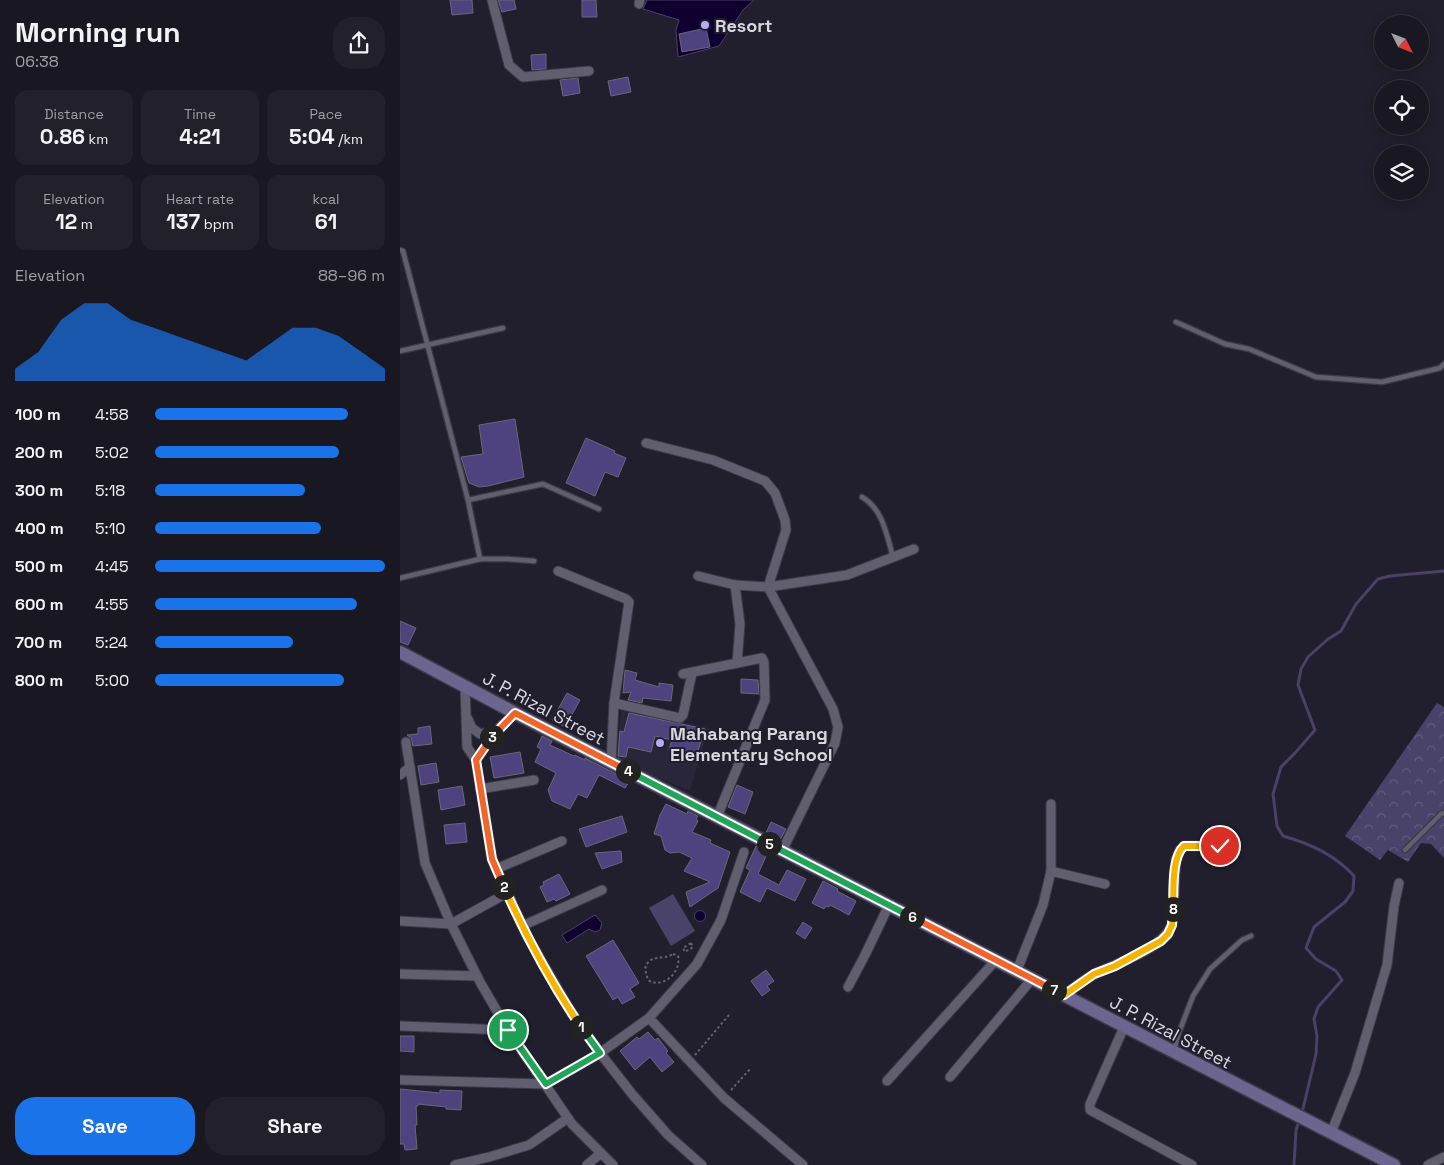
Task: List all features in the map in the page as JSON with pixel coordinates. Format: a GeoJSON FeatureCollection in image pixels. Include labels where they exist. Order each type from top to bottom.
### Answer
{"type":"FeatureCollection","features":[{"type":"Feature","properties":{"kind":"main road","name":"J. P. Rizal Street"},"geometry":{"type":"LineString","coordinates":[[400,652],[1394,1165]]}},
{"type":"Feature","properties":{"kind":"street"},"geometry":{"type":"LineString","coordinates":[[492,0],[509,65],[523,77],[588,71]]}},
{"type":"Feature","properties":{"kind":"street"},"geometry":{"type":"LineString","coordinates":[[646,442],[712,460],[765,481],[775,493],[785,520],[786,530],[768,587],[833,709],[838,727],[835,743],[782,850]]}},
{"type":"Feature","properties":{"kind":"street"},"geometry":{"type":"LineString","coordinates":[[698,576],[735,585],[768,587],[846,575],[914,549]]}},
{"type":"Feature","properties":{"kind":"street"},"geometry":{"type":"LineString","coordinates":[[558,571],[626,599],[629,602],[614,703],[610,762]]}},
{"type":"Feature","properties":{"kind":"street"},"geometry":{"type":"LineString","coordinates":[[735,585],[740,624],[737,663]]}},
{"type":"Feature","properties":{"kind":"street"},"geometry":{"type":"LineString","coordinates":[[614,703],[680,718],[683,715],[687,673],[762,658],[765,700],[717,817]]}},
{"type":"Feature","properties":{"kind":"street"},"geometry":{"type":"LineString","coordinates":[[464,686],[467,716],[467,747],[476,760],[487,835],[496,869],[522,926],[556,988],[600,1053],[632,1094],[668,1135],[702,1165]]}},
{"type":"Feature","properties":{"kind":"street"},"geometry":{"type":"LineString","coordinates":[[476,760],[496,731],[515,713]]}},
{"type":"Feature","properties":{"kind":"street"},"geometry":{"type":"LineString","coordinates":[[467,716],[472,728],[480,734],[496,731]]}},
{"type":"Feature","properties":{"kind":"street"},"geometry":{"type":"LineString","coordinates":[[406,742],[425,863],[451,924],[477,976],[508,1030],[568,1118],[613,1165]]}},
{"type":"Feature","properties":{"kind":"street"},"geometry":{"type":"LineString","coordinates":[[400,775],[410,767]]}},
{"type":"Feature","properties":{"kind":"street"},"geometry":{"type":"LineString","coordinates":[[480,789],[534,780]]}},
{"type":"Feature","properties":{"kind":"street"},"geometry":{"type":"LineString","coordinates":[[1017,970],[1043,905],[1051,871],[1051,804]]}},
{"type":"Feature","properties":{"kind":"street"},"geometry":{"type":"LineString","coordinates":[[496,869],[562,840]]}},
{"type":"Feature","properties":{"kind":"street"},"geometry":{"type":"LineString","coordinates":[[1064,995],[1094,974],[1115,966],[1161,941],[1168,934],[1172,925],[1176,859],[1184,846],[1231,846]]}},
{"type":"Feature","properties":{"kind":"street"},"geometry":{"type":"LineString","coordinates":[[400,1080],[546,1084],[600,1053],[650,1018],[697,964],[721,920],[744,852]]}},
{"type":"Feature","properties":{"kind":"street"},"geometry":{"type":"LineString","coordinates":[[1051,871],[1105,884]]}},
{"type":"Feature","properties":{"kind":"street"},"geometry":{"type":"LineString","coordinates":[[1331,1132],[1355,1073],[1387,965],[1394,906],[1399,883]]}},
{"type":"Feature","properties":{"kind":"street"},"geometry":{"type":"LineString","coordinates":[[522,926],[602,890]]}},
{"type":"Feature","properties":{"kind":"street"},"geometry":{"type":"LineString","coordinates":[[400,921],[451,924],[507,894]]}},
{"type":"Feature","properties":{"kind":"street"},"geometry":{"type":"LineString","coordinates":[[848,987],[889,905]]}},
{"type":"Feature","properties":{"kind":"street"},"geometry":{"type":"LineString","coordinates":[[887,1081],[996,960]]}},
{"type":"Feature","properties":{"kind":"street"},"geometry":{"type":"LineString","coordinates":[[400,974],[477,976]]}},
{"type":"Feature","properties":{"kind":"street"},"geometry":{"type":"LineString","coordinates":[[950,1077],[1032,979]]}},
{"type":"Feature","properties":{"kind":"street"},"geometry":{"type":"LineString","coordinates":[[650,1018],[724,1098],[803,1165]]}},
{"type":"Feature","properties":{"kind":"street"},"geometry":{"type":"LineString","coordinates":[[400,1026],[508,1030]]}},
{"type":"Feature","properties":{"kind":"street"},"geometry":{"type":"LineString","coordinates":[[1124,1027],[1090,1104],[1090,1110],[1192,1165]]}},
{"type":"Feature","properties":{"kind":"street"},"geometry":{"type":"LineString","coordinates":[[455,1165],[529,1145],[568,1118]]}},
{"type":"Feature","properties":{"kind":"street"},"geometry":{"type":"LineString","coordinates":[[587,1165],[601,1153]]}},
{"type":"Feature","properties":{"kind":"street"},"geometry":{"type":"LineString","coordinates":[[1428,1165],[1444,1157]]}},
{"type":"Feature","properties":{"kind":"lane"},"geometry":{"type":"LineString","coordinates":[[400,250],[403,251],[428,345],[468,500],[480,559]]}},
{"type":"Feature","properties":{"kind":"lane"},"geometry":{"type":"LineString","coordinates":[[1176,322],[1225,344],[1249,349],[1316,377],[1382,382],[1440,368],[1444,364]]}},
{"type":"Feature","properties":{"kind":"lane"},"geometry":{"type":"LineString","coordinates":[[400,351],[503,328]]}},
{"type":"Feature","properties":{"kind":"lane"},"geometry":{"type":"LineString","coordinates":[[468,500],[543,484],[599,509]]}},
{"type":"Feature","properties":{"kind":"lane"},"geometry":{"type":"LineString","coordinates":[[862,497],[871,502],[877,510],[894,557]]}},
{"type":"Feature","properties":{"kind":"lane"},"geometry":{"type":"LineString","coordinates":[[400,578],[480,559],[534,561]]}},
{"type":"Feature","properties":{"kind":"lane"},"geometry":{"type":"LineString","coordinates":[[1405,850],[1444,813]]}},
{"type":"Feature","properties":{"kind":"lane"},"geometry":{"type":"LineString","coordinates":[[1174,1053],[1178,1035],[1193,996],[1210,969],[1242,940],[1251,936]]}},
{"type":"Feature","properties":{"kind":"path"},"geometry":{"type":"LineString","coordinates":[[688,938],[691,943]]}},
{"type":"Feature","properties":{"kind":"path"},"geometry":{"type":"LineString","coordinates":[[675,954],[679,959],[677,967],[668,980],[661,984],[648,980],[645,974],[646,965],[652,958],[668,957],[675,954]]}},
{"type":"Feature","properties":{"kind":"path"},"geometry":{"type":"LineString","coordinates":[[689,1062],[729,1015]]}},
{"type":"Feature","properties":{"kind":"path"},"geometry":{"type":"LineString","coordinates":[[724,1098],[751,1068]]}},
{"type":"Feature","properties":{"kind":"shaded area","name":"Resort"},"geometry":{"type":"Polygon","coordinates":[[[647,0],[754,0],[743,10],[719,46],[678,57],[676,30],[679,20],[643,9],[647,0]]]}},
{"type":"Feature","properties":{"kind":"shaded area","name":"Mahabang Parang Elementary School"},"geometry":{"type":"Polygon","coordinates":[[[622,708],[709,728],[690,791],[614,759],[622,708]]]}},
{"type":"Feature","properties":{"kind":"shaded area"},"geometry":{"type":"Polygon","coordinates":[[[700,910],[706,916],[700,922],[694,916],[700,910]]]}},
{"type":"Feature","properties":{"kind":"shaded area"},"geometry":{"type":"Polygon","coordinates":[[[595,915],[602,923],[600,930],[595,932],[589,929],[567,943],[562,935],[595,915]]]}},
{"type":"Feature","properties":{"kind":"green space"},"geometry":{"type":"Polygon","coordinates":[[[1437,703],[1444,707],[1444,858],[1431,844],[1421,843],[1408,862],[1388,850],[1380,860],[1345,836],[1437,703]]]}},
{"type":"Feature","properties":{"kind":"green space"},"geometry":{"type":"Polygon","coordinates":[[[673,894],[695,931],[671,946],[649,908],[673,894]]]}},
{"type":"Feature","properties":{"kind":"building"},"geometry":{"type":"Polygon","coordinates":[[[450,0],[472,0],[473,13],[452,15],[450,0]]]}},
{"type":"Feature","properties":{"kind":"building"},"geometry":{"type":"Polygon","coordinates":[[[498,0],[514,0],[516,9],[502,12],[498,0]]]}},
{"type":"Feature","properties":{"kind":"building"},"geometry":{"type":"Polygon","coordinates":[[[582,0],[596,0],[597,17],[582,17],[582,0]]]}},
{"type":"Feature","properties":{"kind":"building"},"geometry":{"type":"Polygon","coordinates":[[[706,28],[710,47],[682,52],[679,34],[706,28]]]}},
{"type":"Feature","properties":{"kind":"building"},"geometry":{"type":"Polygon","coordinates":[[[546,54],[546,69],[532,70],[531,55],[546,54]]]}},
{"type":"Feature","properties":{"kind":"building"},"geometry":{"type":"Polygon","coordinates":[[[628,77],[631,92],[611,96],[608,81],[628,77]]]}},
{"type":"Feature","properties":{"kind":"building"},"geometry":{"type":"Polygon","coordinates":[[[578,78],[580,93],[563,96],[560,80],[578,78]]]}},
{"type":"Feature","properties":{"kind":"building"},"geometry":{"type":"Polygon","coordinates":[[[515,419],[524,477],[479,487],[469,483],[461,457],[483,454],[479,425],[515,419]]]}},
{"type":"Feature","properties":{"kind":"building"},"geometry":{"type":"Polygon","coordinates":[[[586,438],[626,458],[618,477],[605,472],[595,496],[566,483],[586,438]]]}},
{"type":"Feature","properties":{"kind":"building"},"geometry":{"type":"Polygon","coordinates":[[[400,621],[416,628],[408,645],[400,642],[400,621]]]}},
{"type":"Feature","properties":{"kind":"building"},"geometry":{"type":"Polygon","coordinates":[[[625,670],[637,673],[635,680],[659,687],[659,683],[673,685],[671,701],[643,698],[642,703],[628,700],[631,692],[623,693],[625,670]]]}},
{"type":"Feature","properties":{"kind":"building"},"geometry":{"type":"Polygon","coordinates":[[[741,679],[758,680],[759,694],[741,693],[741,679]]]}},
{"type":"Feature","properties":{"kind":"building"},"geometry":{"type":"Polygon","coordinates":[[[567,693],[580,700],[565,727],[552,720],[567,693]]]}},
{"type":"Feature","properties":{"kind":"building"},"geometry":{"type":"Polygon","coordinates":[[[629,713],[705,729],[696,757],[669,750],[672,740],[655,736],[651,752],[628,747],[626,757],[618,756],[620,731],[624,732],[629,713]]]}},
{"type":"Feature","properties":{"kind":"building"},"geometry":{"type":"Polygon","coordinates":[[[430,726],[432,744],[413,746],[411,738],[407,735],[418,734],[418,728],[430,726]]]}},
{"type":"Feature","properties":{"kind":"building"},"geometry":{"type":"Polygon","coordinates":[[[542,736],[552,741],[550,745],[585,760],[585,758],[630,781],[625,788],[599,775],[587,798],[578,794],[570,809],[552,801],[548,790],[556,773],[535,762],[541,749],[537,747],[542,736]]]}},
{"type":"Feature","properties":{"kind":"building"},"geometry":{"type":"Polygon","coordinates":[[[520,752],[524,773],[494,778],[490,757],[520,752]]]}},
{"type":"Feature","properties":{"kind":"building"},"geometry":{"type":"Polygon","coordinates":[[[436,763],[439,782],[421,785],[418,766],[436,763]]]}},
{"type":"Feature","properties":{"kind":"building"},"geometry":{"type":"Polygon","coordinates":[[[737,785],[753,792],[745,814],[728,807],[737,785]]]}},
{"type":"Feature","properties":{"kind":"building"},"geometry":{"type":"Polygon","coordinates":[[[462,786],[465,805],[441,810],[438,790],[462,786]]]}},
{"type":"Feature","properties":{"kind":"building"},"geometry":{"type":"Polygon","coordinates":[[[666,804],[687,814],[688,811],[698,816],[696,819],[698,821],[692,832],[711,840],[710,843],[730,852],[718,888],[690,907],[686,892],[710,882],[684,871],[692,858],[679,852],[670,853],[665,850],[661,836],[654,834],[666,804]]]}},
{"type":"Feature","properties":{"kind":"building"},"geometry":{"type":"Polygon","coordinates":[[[622,816],[627,832],[586,847],[579,829],[622,816]]]}},
{"type":"Feature","properties":{"kind":"building"},"geometry":{"type":"Polygon","coordinates":[[[771,822],[786,829],[780,840],[766,833],[771,822]]]}},
{"type":"Feature","properties":{"kind":"building"},"geometry":{"type":"Polygon","coordinates":[[[465,823],[467,842],[446,844],[444,825],[465,823]]]}},
{"type":"Feature","properties":{"kind":"building"},"geometry":{"type":"Polygon","coordinates":[[[756,846],[768,852],[758,874],[779,885],[787,870],[806,879],[795,901],[767,888],[760,902],[740,892],[750,870],[746,868],[756,846]]]}},
{"type":"Feature","properties":{"kind":"building"},"geometry":{"type":"Polygon","coordinates":[[[621,851],[622,862],[602,869],[595,853],[621,851]]]}},
{"type":"Feature","properties":{"kind":"building"},"geometry":{"type":"Polygon","coordinates":[[[559,874],[570,894],[556,901],[554,899],[547,902],[540,887],[544,885],[543,882],[559,874]]]}},
{"type":"Feature","properties":{"kind":"building"},"geometry":{"type":"Polygon","coordinates":[[[823,881],[856,901],[849,915],[830,905],[824,909],[812,903],[823,881]]]}},
{"type":"Feature","properties":{"kind":"building"},"geometry":{"type":"Polygon","coordinates":[[[803,922],[812,928],[805,939],[796,933],[803,922]]]}},
{"type":"Feature","properties":{"kind":"building"},"geometry":{"type":"Polygon","coordinates":[[[613,940],[639,983],[630,989],[635,997],[622,1004],[618,997],[613,1000],[586,956],[613,940]]]}},
{"type":"Feature","properties":{"kind":"building"},"geometry":{"type":"Polygon","coordinates":[[[766,970],[774,981],[767,986],[770,990],[762,996],[751,981],[766,970]]]}},
{"type":"Feature","properties":{"kind":"building"},"geometry":{"type":"Polygon","coordinates":[[[648,1032],[655,1040],[658,1038],[668,1051],[666,1053],[674,1062],[662,1072],[650,1057],[635,1070],[620,1051],[637,1037],[639,1039],[648,1032]]]}},
{"type":"Feature","properties":{"kind":"building"},"geometry":{"type":"Polygon","coordinates":[[[400,1036],[414,1036],[414,1052],[400,1051],[400,1036]]]}},
{"type":"Feature","properties":{"kind":"building"},"geometry":{"type":"Polygon","coordinates":[[[400,1089],[440,1093],[440,1090],[462,1091],[461,1110],[418,1104],[416,1106],[417,1125],[415,1125],[417,1149],[405,1150],[404,1144],[400,1144],[400,1089]]]}},
{"type":"Feature","properties":{"kind":"waterway"},"geometry":{"type":"LineString","coordinates":[[1302,1113],[1316,1054],[1317,1036],[1314,1019],[1318,1007],[1342,980],[1336,971],[1316,959],[1306,948],[1314,927],[1345,902],[1353,891],[1354,876],[1331,856],[1283,836],[1277,826],[1273,794],[1281,767],[1315,730],[1298,685],[1301,669],[1308,657],[1328,639],[1341,631],[1356,604],[1378,579],[1390,576],[1444,571]]}},
{"type":"Feature","properties":{"kind":"waterway"},"geometry":{"type":"LineString","coordinates":[[1294,1165],[1296,1130],[1299,1121]]}},
{"type":"Feature","properties":{"kind":"place","name":"Resort"},"geometry":{"type":"Point","coordinates":[705,25]}},
{"type":"Feature","properties":{"kind":"place","name":"Mahabang Parang Elementary School"},"geometry":{"type":"Point","coordinates":[660,743]}},
{"type":"Feature","properties":{"kind":"route"},"geometry":{"type":"LineString","coordinates":[[508,1030],[546,1084],[600,1053],[556,988],[527,936],[492,859],[476,760],[496,731],[515,713],[1064,995],[1094,974],[1115,966],[1161,941],[1168,934],[1172,925],[1176,859],[1180,850],[1184,846],[1220,846]]}}]}
